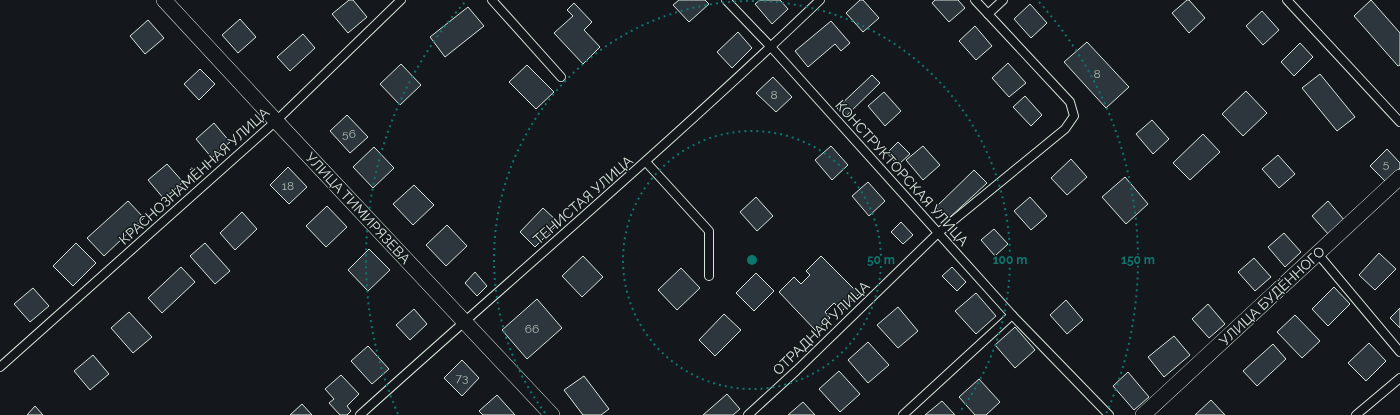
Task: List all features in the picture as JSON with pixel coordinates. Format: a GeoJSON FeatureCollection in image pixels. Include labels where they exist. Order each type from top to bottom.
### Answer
{"type":"FeatureCollection","features":[{"type":"Feature","properties":{"kind":"street","name":"УЛИЦА ТИМИРЯЗЕВА"},"geometry":{"type":"LineString","coordinates":[[164,0],[552,415]]}},
{"type":"Feature","properties":{"kind":"street","name":"УЛИЦА БУДЁННОГО"},"geometry":{"type":"LineString","coordinates":[[1143,415],[1400,177]]}},
{"type":"Feature","properties":{"kind":"lane","name":"КРАСНОЗНАМЁННАЯ УЛИЦА"},"geometry":{"type":"LineString","coordinates":[[0,367],[276,121],[401,0]]}},
{"type":"Feature","properties":{"kind":"lane"},"geometry":{"type":"LineString","coordinates":[[492,0],[561,78]]}},
{"type":"Feature","properties":{"kind":"lane","name":"КОНСТРУКТОРСКАЯ УЛИЦА"},"geometry":{"type":"LineString","coordinates":[[726,0],[1012,315],[1109,415]]}},
{"type":"Feature","properties":{"kind":"lane","name":"ТЕНИСТАЯ УЛИЦА"},"geometry":{"type":"LineString","coordinates":[[360,415],[464,321],[646,162],[771,48],[820,0]]}},
{"type":"Feature","properties":{"kind":"lane"},"geometry":{"type":"LineString","coordinates":[[975,0],[988,14],[1003,0]]}},
{"type":"Feature","properties":{"kind":"lane"},"geometry":{"type":"LineString","coordinates":[[1287,0],[1400,122]]}},
{"type":"Feature","properties":{"kind":"lane","name":"ОТРАДНАЯ УЛИЦА"},"geometry":{"type":"LineString","coordinates":[[748,415],[938,233],[1065,129],[1074,116],[1070,102],[988,14]]}},
{"type":"Feature","properties":{"kind":"lane"},"geometry":{"type":"LineString","coordinates":[[646,162],[709,231],[709,276]]}},
{"type":"Feature","properties":{"kind":"lane"},"geometry":{"type":"LineString","coordinates":[[1318,254],[1400,352]]}},
{"type":"Feature","properties":{"kind":"lane"},"geometry":{"type":"LineString","coordinates":[[903,415],[1012,315]]}},
{"type":"Feature","properties":{"kind":"lane"},"geometry":{"type":"LineString","coordinates":[[1356,415],[1400,378]]}},
{"type":"Feature","properties":{"kind":"building"},"geometry":{"type":"Polygon","coordinates":[[[349,0],[353,0],[367,17],[348,33],[332,14],[349,0]]]}},
{"type":"Feature","properties":{"kind":"building"},"geometry":{"type":"Polygon","coordinates":[[[679,0],[705,0],[709,4],[689,22],[673,5],[679,0]]]}},
{"type":"Feature","properties":{"kind":"building"},"geometry":{"type":"Polygon","coordinates":[[[760,0],[780,0],[788,9],[772,24],[755,4],[760,0]]]}},
{"type":"Feature","properties":{"kind":"building"},"geometry":{"type":"Polygon","coordinates":[[[860,0],[863,0],[879,18],[863,32],[846,13],[860,0]]]}},
{"type":"Feature","properties":{"kind":"building"},"geometry":{"type":"Polygon","coordinates":[[[935,0],[958,0],[965,8],[949,22],[932,3],[935,0]]]}},
{"type":"Feature","properties":{"kind":"building"},"geometry":{"type":"Polygon","coordinates":[[[1187,0],[1189,0],[1205,18],[1189,33],[1172,13],[1187,0]]]}},
{"type":"Feature","properties":{"kind":"building"},"geometry":{"type":"Polygon","coordinates":[[[1371,0],[1400,33],[1400,65],[1398,66],[1354,16],[1371,0]]]}},
{"type":"Feature","properties":{"kind":"building"},"geometry":{"type":"Polygon","coordinates":[[[574,3],[592,22],[584,30],[600,47],[583,64],[554,33],[573,16],[567,10],[574,3]]]}},
{"type":"Feature","properties":{"kind":"building"},"geometry":{"type":"Polygon","coordinates":[[[1030,4],[1047,23],[1031,38],[1014,19],[1030,4]]]}},
{"type":"Feature","properties":{"kind":"building"},"geometry":{"type":"Polygon","coordinates":[[[468,7],[484,26],[445,57],[430,37],[468,7]]]}},
{"type":"Feature","properties":{"kind":"building"},"geometry":{"type":"Polygon","coordinates":[[[1262,11],[1279,30],[1263,45],[1246,26],[1262,11]]]}},
{"type":"Feature","properties":{"kind":"building"},"geometry":{"type":"Polygon","coordinates":[[[240,19],[256,37],[238,53],[222,35],[240,19]]]}},
{"type":"Feature","properties":{"kind":"building"},"geometry":{"type":"Polygon","coordinates":[[[148,20],[164,38],[145,54],[130,36],[148,20]]]}},
{"type":"Feature","properties":{"kind":"building"},"geometry":{"type":"Polygon","coordinates":[[[831,21],[850,43],[841,51],[835,44],[808,67],[795,51],[831,21]]]}},
{"type":"Feature","properties":{"kind":"building"},"geometry":{"type":"Polygon","coordinates":[[[975,26],[992,46],[976,60],[959,41],[975,26]]]}},
{"type":"Feature","properties":{"kind":"building"},"geometry":{"type":"Polygon","coordinates":[[[738,32],[752,48],[732,68],[717,52],[738,32]]]}},
{"type":"Feature","properties":{"kind":"building"},"geometry":{"type":"Polygon","coordinates":[[[303,34],[315,48],[290,71],[277,57],[303,34]]]}},
{"type":"Feature","properties":{"kind":"building"},"geometry":{"type":"Polygon","coordinates":[[[1087,42],[1129,87],[1106,108],[1064,62],[1087,42]]]}},
{"type":"Feature","properties":{"kind":"building"},"geometry":{"type":"Polygon","coordinates":[[[1300,43],[1313,57],[1294,76],[1281,62],[1300,43]]]}},
{"type":"Feature","properties":{"kind":"building"},"geometry":{"type":"Polygon","coordinates":[[[1008,63],[1026,83],[1009,97],[992,78],[1008,63]]]}},
{"type":"Feature","properties":{"kind":"building"},"geometry":{"type":"Polygon","coordinates":[[[401,64],[421,85],[400,105],[380,84],[401,64]]]}},
{"type":"Feature","properties":{"kind":"building"},"geometry":{"type":"Polygon","coordinates":[[[527,65],[554,92],[536,109],[509,82],[527,65]]]}},
{"type":"Feature","properties":{"kind":"building"},"geometry":{"type":"Polygon","coordinates":[[[200,69],[215,84],[199,100],[184,84],[200,69]]]}},
{"type":"Feature","properties":{"kind":"building"},"geometry":{"type":"Polygon","coordinates":[[[1320,74],[1355,117],[1337,131],[1302,88],[1320,74]]]}},
{"type":"Feature","properties":{"kind":"building"},"geometry":{"type":"Polygon","coordinates":[[[872,75],[880,83],[845,117],[837,108],[872,75]]]}},
{"type":"Feature","properties":{"kind":"building"},"geometry":{"type":"Polygon","coordinates":[[[773,77],[792,97],[776,112],[756,93],[773,77]]]}},
{"type":"Feature","properties":{"kind":"building"},"geometry":{"type":"Polygon","coordinates":[[[1246,91],[1267,113],[1243,136],[1222,114],[1246,91]]]}},
{"type":"Feature","properties":{"kind":"building"},"geometry":{"type":"Polygon","coordinates":[[[884,92],[901,111],[885,126],[868,106],[884,92]]]}},
{"type":"Feature","properties":{"kind":"building"},"geometry":{"type":"Polygon","coordinates":[[[1025,96],[1042,115],[1031,126],[1013,107],[1025,96]]]}},
{"type":"Feature","properties":{"kind":"building"},"geometry":{"type":"Polygon","coordinates":[[[347,115],[368,137],[350,153],[330,131],[347,115]]]}},
{"type":"Feature","properties":{"kind":"building"},"geometry":{"type":"Polygon","coordinates":[[[1152,120],[1169,139],[1153,154],[1136,134],[1152,120]]]}},
{"type":"Feature","properties":{"kind":"building"},"geometry":{"type":"Polygon","coordinates":[[[214,123],[230,142],[212,158],[196,139],[214,123]]]}},
{"type":"Feature","properties":{"kind":"building"},"geometry":{"type":"Polygon","coordinates":[[[1203,134],[1220,152],[1190,180],[1173,163],[1203,134]]]}},
{"type":"Feature","properties":{"kind":"building"},"geometry":{"type":"Polygon","coordinates":[[[898,142],[910,154],[898,165],[887,153],[898,142]]]}},
{"type":"Feature","properties":{"kind":"building"},"geometry":{"type":"Polygon","coordinates":[[[831,146],[848,165],[832,180],[815,160],[831,146]]]}},
{"type":"Feature","properties":{"kind":"building"},"geometry":{"type":"Polygon","coordinates":[[[923,146],[940,165],[923,180],[906,160],[923,146]]]}},
{"type":"Feature","properties":{"kind":"building"},"geometry":{"type":"Polygon","coordinates":[[[374,147],[394,168],[373,188],[353,167],[374,147]]]}},
{"type":"Feature","properties":{"kind":"building"},"geometry":{"type":"Polygon","coordinates":[[[1387,149],[1400,163],[1400,168],[1386,182],[1370,166],[1387,149]]]}},
{"type":"Feature","properties":{"kind":"building"},"geometry":{"type":"Polygon","coordinates":[[[1278,155],[1295,174],[1279,188],[1262,169],[1278,155]]]}},
{"type":"Feature","properties":{"kind":"building"},"geometry":{"type":"Polygon","coordinates":[[[1071,159],[1087,177],[1067,195],[1051,178],[1071,159]]]}},
{"type":"Feature","properties":{"kind":"building"},"geometry":{"type":"Polygon","coordinates":[[[167,164],[183,182],[164,199],[148,180],[167,164]]]}},
{"type":"Feature","properties":{"kind":"building"},"geometry":{"type":"Polygon","coordinates":[[[288,167],[307,187],[289,204],[270,185],[288,167]]]}},
{"type":"Feature","properties":{"kind":"building"},"geometry":{"type":"Polygon","coordinates":[[[974,170],[987,183],[948,219],[936,207],[974,170]]]}},
{"type":"Feature","properties":{"kind":"building"},"geometry":{"type":"Polygon","coordinates":[[[1125,177],[1148,204],[1126,224],[1102,197],[1125,177]]]}},
{"type":"Feature","properties":{"kind":"building"},"geometry":{"type":"Polygon","coordinates":[[[868,182],[885,201],[869,216],[852,196],[868,182]]]}},
{"type":"Feature","properties":{"kind":"building"},"geometry":{"type":"Polygon","coordinates":[[[414,185],[434,205],[413,225],[393,204],[414,185]]]}},
{"type":"Feature","properties":{"kind":"building"},"geometry":{"type":"Polygon","coordinates":[[[756,197],[773,216],[757,231],[740,212],[756,197]]]}},
{"type":"Feature","properties":{"kind":"building"},"geometry":{"type":"Polygon","coordinates":[[[1030,197],[1047,216],[1031,230],[1014,211],[1030,197]]]}},
{"type":"Feature","properties":{"kind":"building"},"geometry":{"type":"Polygon","coordinates":[[[128,201],[144,218],[104,256],[87,238],[128,201]]]}},
{"type":"Feature","properties":{"kind":"building"},"geometry":{"type":"Polygon","coordinates":[[[1328,201],[1345,221],[1329,235],[1312,216],[1328,201]]]}},
{"type":"Feature","properties":{"kind":"building"},"geometry":{"type":"Polygon","coordinates":[[[327,206],[347,227],[326,247],[306,226],[327,206]]]}},
{"type":"Feature","properties":{"kind":"building"},"geometry":{"type":"Polygon","coordinates":[[[543,208],[559,223],[535,247],[520,232],[543,208]]]}},
{"type":"Feature","properties":{"kind":"building"},"geometry":{"type":"Polygon","coordinates":[[[242,212],[257,229],[235,250],[220,233],[242,212]]]}},
{"type":"Feature","properties":{"kind":"building"},"geometry":{"type":"Polygon","coordinates":[[[901,222],[913,235],[903,244],[891,232],[901,222]]]}},
{"type":"Feature","properties":{"kind":"building"},"geometry":{"type":"Polygon","coordinates":[[[447,225],[467,246],[446,266],[426,245],[447,225]]]}},
{"type":"Feature","properties":{"kind":"building"},"geometry":{"type":"Polygon","coordinates":[[[994,229],[1008,244],[995,256],[981,240],[994,229]]]}},
{"type":"Feature","properties":{"kind":"building"},"geometry":{"type":"Polygon","coordinates":[[[1284,233],[1301,252],[1285,267],[1268,247],[1284,233]]]}},
{"type":"Feature","properties":{"kind":"building"},"geometry":{"type":"Polygon","coordinates":[[[76,243],[96,263],[73,286],[53,266],[76,243]]]}},
{"type":"Feature","properties":{"kind":"building"},"geometry":{"type":"Polygon","coordinates":[[[205,243],[230,271],[215,284],[190,256],[205,243]]]}},
{"type":"Feature","properties":{"kind":"building"},"geometry":{"type":"Polygon","coordinates":[[[369,249],[390,270],[368,291],[348,270],[369,249]]]}},
{"type":"Feature","properties":{"kind":"building"},"geometry":{"type":"Polygon","coordinates":[[[1379,253],[1396,269],[1375,290],[1359,275],[1379,253]]]}},
{"type":"Feature","properties":{"kind":"building"},"geometry":{"type":"Polygon","coordinates":[[[583,256],[603,277],[582,297],[562,276],[583,256]]]}},
{"type":"Feature","properties":{"kind":"building"},"geometry":{"type":"Polygon","coordinates":[[[821,256],[859,294],[842,311],[834,303],[825,312],[830,318],[816,331],[779,292],[794,277],[801,284],[810,275],[806,271],[821,256]]]}},
{"type":"Feature","properties":{"kind":"building"},"geometry":{"type":"Polygon","coordinates":[[[1254,258],[1271,277],[1255,291],[1238,272],[1254,258]]]}},
{"type":"Feature","properties":{"kind":"building"},"geometry":{"type":"Polygon","coordinates":[[[181,267],[195,282],[162,313],[148,298],[181,267]]]}},
{"type":"Feature","properties":{"kind":"building"},"geometry":{"type":"Polygon","coordinates":[[[952,267],[966,282],[957,291],[942,276],[952,267]]]}},
{"type":"Feature","properties":{"kind":"building"},"geometry":{"type":"Polygon","coordinates":[[[681,268],[700,288],[677,310],[658,290],[681,268]]]}},
{"type":"Feature","properties":{"kind":"building"},"geometry":{"type":"Polygon","coordinates":[[[475,272],[487,286],[477,296],[465,283],[475,272]]]}},
{"type":"Feature","properties":{"kind":"building"},"geometry":{"type":"Polygon","coordinates":[[[756,273],[774,291],[754,311],[736,293],[756,273]]]}},
{"type":"Feature","properties":{"kind":"building"},"geometry":{"type":"Polygon","coordinates":[[[1334,287],[1350,304],[1328,326],[1312,309],[1334,287]]]}},
{"type":"Feature","properties":{"kind":"building"},"geometry":{"type":"Polygon","coordinates":[[[33,288],[49,306],[30,322],[14,304],[33,288]]]}},
{"type":"Feature","properties":{"kind":"building"},"geometry":{"type":"Polygon","coordinates":[[[976,293],[996,316],[976,334],[955,311],[976,293]]]}},
{"type":"Feature","properties":{"kind":"building"},"geometry":{"type":"Polygon","coordinates":[[[537,299],[562,328],[527,359],[502,330],[537,299]]]}},
{"type":"Feature","properties":{"kind":"building"},"geometry":{"type":"Polygon","coordinates":[[[1066,300],[1083,320],[1067,334],[1050,315],[1066,300]]]}},
{"type":"Feature","properties":{"kind":"building"},"geometry":{"type":"Polygon","coordinates":[[[1208,304],[1225,324],[1209,338],[1192,319],[1208,304]]]}},
{"type":"Feature","properties":{"kind":"building"},"geometry":{"type":"Polygon","coordinates":[[[898,307],[918,331],[898,348],[877,325],[898,307]]]}},
{"type":"Feature","properties":{"kind":"building"},"geometry":{"type":"Polygon","coordinates":[[[1400,308],[1400,328],[1390,318],[1400,308]]]}},
{"type":"Feature","properties":{"kind":"building"},"geometry":{"type":"Polygon","coordinates":[[[414,309],[427,324],[410,340],[396,325],[414,309]]]}},
{"type":"Feature","properties":{"kind":"building"},"geometry":{"type":"Polygon","coordinates":[[[129,312],[152,337],[133,353],[111,328],[129,312]]]}},
{"type":"Feature","properties":{"kind":"building"},"geometry":{"type":"Polygon","coordinates":[[[724,314],[741,330],[715,356],[699,340],[724,314]]]}},
{"type":"Feature","properties":{"kind":"building"},"geometry":{"type":"Polygon","coordinates":[[[1295,315],[1320,341],[1302,358],[1277,332],[1295,315]]]}},
{"type":"Feature","properties":{"kind":"building"},"geometry":{"type":"Polygon","coordinates":[[[1015,327],[1035,350],[1015,368],[995,345],[1015,327]]]}},
{"type":"Feature","properties":{"kind":"building"},"geometry":{"type":"Polygon","coordinates":[[[1174,336],[1190,355],[1164,377],[1148,357],[1174,336]]]}},
{"type":"Feature","properties":{"kind":"building"},"geometry":{"type":"Polygon","coordinates":[[[868,342],[889,365],[868,383],[848,360],[868,342]]]}},
{"type":"Feature","properties":{"kind":"building"},"geometry":{"type":"Polygon","coordinates":[[[1369,343],[1386,361],[1366,381],[1348,363],[1369,343]]]}},
{"type":"Feature","properties":{"kind":"building"},"geometry":{"type":"Polygon","coordinates":[[[1273,344],[1286,359],[1257,386],[1243,371],[1273,344]]]}},
{"type":"Feature","properties":{"kind":"building"},"geometry":{"type":"Polygon","coordinates":[[[368,346],[389,369],[372,384],[351,361],[368,346]]]}},
{"type":"Feature","properties":{"kind":"building"},"geometry":{"type":"Polygon","coordinates":[[[93,355],[109,374],[90,390],[74,371],[93,355]]]}},
{"type":"Feature","properties":{"kind":"building"},"geometry":{"type":"Polygon","coordinates":[[[462,360],[479,378],[462,396],[444,378],[462,360]]]}},
{"type":"Feature","properties":{"kind":"building"},"geometry":{"type":"Polygon","coordinates":[[[839,371],[860,394],[840,412],[819,389],[839,371]]]}},
{"type":"Feature","properties":{"kind":"building"},"geometry":{"type":"Polygon","coordinates":[[[1128,372],[1149,397],[1134,410],[1113,386],[1128,372]]]}},
{"type":"Feature","properties":{"kind":"building"},"geometry":{"type":"Polygon","coordinates":[[[341,375],[359,394],[347,406],[351,411],[347,415],[340,415],[329,403],[334,399],[325,389],[341,375]]]}},
{"type":"Feature","properties":{"kind":"building"},"geometry":{"type":"Polygon","coordinates":[[[584,376],[609,409],[601,415],[583,415],[564,390],[584,376]]]}},
{"type":"Feature","properties":{"kind":"building"},"geometry":{"type":"Polygon","coordinates":[[[979,379],[1000,402],[986,415],[975,415],[959,397],[979,379]]]}},
{"type":"Feature","properties":{"kind":"building"},"geometry":{"type":"Polygon","coordinates":[[[727,394],[740,409],[733,415],[703,415],[727,394]]]}},
{"type":"Feature","properties":{"kind":"building"},"geometry":{"type":"Polygon","coordinates":[[[497,395],[515,415],[483,415],[479,411],[497,395]]]}},
{"type":"Feature","properties":{"kind":"building"},"geometry":{"type":"Polygon","coordinates":[[[1211,400],[1225,415],[1195,415],[1211,400]]]}},
{"type":"Feature","properties":{"kind":"building"},"geometry":{"type":"Polygon","coordinates":[[[942,401],[955,415],[925,415],[942,401]]]}},
{"type":"Feature","properties":{"kind":"building"},"geometry":{"type":"Polygon","coordinates":[[[803,402],[815,415],[788,415],[803,402]]]}},
{"type":"Feature","properties":{"kind":"building"},"geometry":{"type":"Polygon","coordinates":[[[302,404],[312,415],[290,415],[302,404]]]}},
{"type":"Feature","properties":{"kind":"building"},"geometry":{"type":"Polygon","coordinates":[[[35,406],[43,415],[27,415],[35,406]]]}}]}
